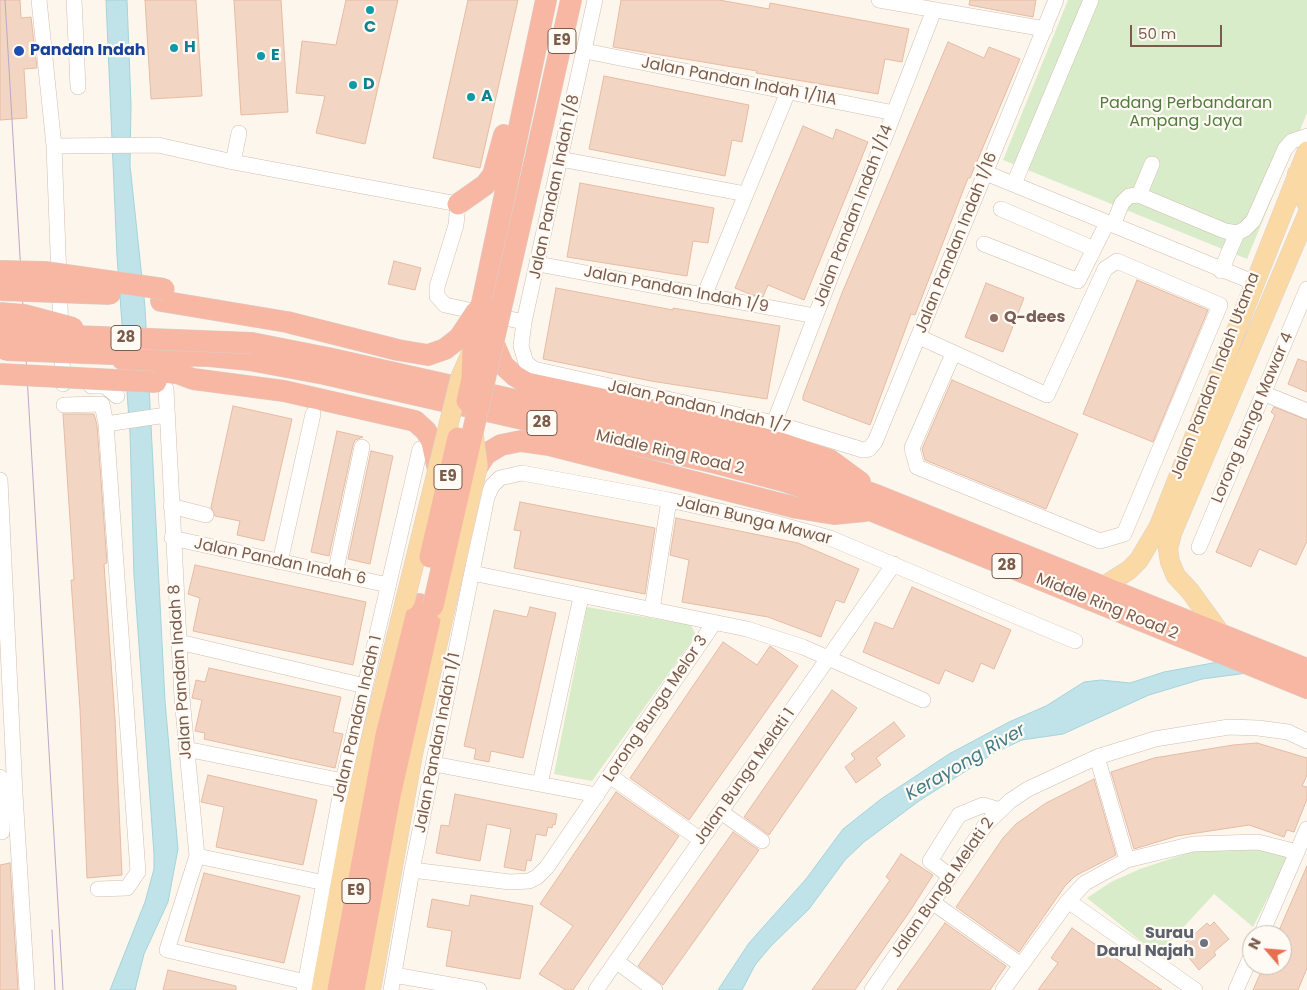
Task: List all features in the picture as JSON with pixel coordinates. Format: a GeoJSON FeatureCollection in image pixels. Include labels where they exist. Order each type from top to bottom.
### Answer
{"type":"FeatureCollection","features":[{"type":"Feature","properties":{"kind":"highway"},"geometry":{"type":"LineString","coordinates":[[458,204],[485,185],[493,175],[534,0]]}},
{"type":"Feature","properties":{"kind":"highway","name":"E9"},"geometry":{"type":"LineString","coordinates":[[338,990],[425,605],[472,379],[473,350],[482,303],[546,0]]}},
{"type":"Feature","properties":{"kind":"highway","name":"E9"},"geometry":{"type":"LineString","coordinates":[[425,605],[473,435],[571,0]]}},
{"type":"Feature","properties":{"kind":"highway"},"geometry":{"type":"LineString","coordinates":[[0,271],[45,272],[162,295],[263,312],[287,322],[398,350],[428,355],[445,349],[459,338],[482,303]]}},
{"type":"Feature","properties":{"kind":"highway"},"geometry":{"type":"LineString","coordinates":[[0,290],[162,295]]}},
{"type":"Feature","properties":{"kind":"highway"},"geometry":{"type":"LineString","coordinates":[[0,313],[24,315],[111,346],[153,372],[173,381]]}},
{"type":"Feature","properties":{"kind":"highway","name":"Middle Ring Road 2"},"geometry":{"type":"LineString","coordinates":[[0,334],[249,360],[324,374],[716,462],[784,481],[873,502],[1104,586],[1307,669]]}},
{"type":"Feature","properties":{"kind":"highway","name":"Middle Ring Road 2"},"geometry":{"type":"LineString","coordinates":[[0,349],[252,343],[328,358],[720,446],[790,464],[1144,622],[1307,688]]}},
{"type":"Feature","properties":{"kind":"highway"},"geometry":{"type":"LineString","coordinates":[[478,466],[486,454],[501,445],[521,441],[549,445],[797,508],[834,514],[873,502],[830,460],[784,444],[539,378],[515,376],[503,364],[494,344]]}},
{"type":"Feature","properties":{"kind":"highway"},"geometry":{"type":"LineString","coordinates":[[0,374],[173,381],[284,391],[415,422],[426,431],[432,442],[438,470]]}},
{"type":"Feature","properties":{"kind":"highway","name":"E9"},"geometry":{"type":"LineString","coordinates":[[354,990],[382,794]]}},
{"type":"Feature","properties":{"kind":"main road"},"geometry":{"type":"LineString","coordinates":[[1276,225],[1292,211],[1307,206],[1300,190],[1304,162]]}},
{"type":"Feature","properties":{"kind":"main road","name":"Jalan Pandan Indah Utama"},"geometry":{"type":"LineString","coordinates":[[1104,586],[1129,570],[1138,560],[1158,526],[1253,282],[1304,162]]}},
{"type":"Feature","properties":{"kind":"main road","name":"Jalan Pandan Indah Utama"},"geometry":{"type":"LineString","coordinates":[[1221,634],[1190,591],[1176,576],[1170,562],[1168,549],[1176,524],[1307,216]]}},
{"type":"Feature","properties":{"kind":"main road"},"geometry":{"type":"LineString","coordinates":[[370,990],[413,754],[438,470],[460,378],[473,350]]}},
{"type":"Feature","properties":{"kind":"main road"},"geometry":{"type":"LineString","coordinates":[[310,988],[318,965],[354,808],[425,605],[478,466],[473,435]]}},
{"type":"Feature","properties":{"kind":"street"},"geometry":{"type":"LineString","coordinates":[[40,0],[54,146],[61,384],[105,386],[117,396]]}},
{"type":"Feature","properties":{"kind":"street"},"geometry":{"type":"LineString","coordinates":[[74,0],[78,87]]}},
{"type":"Feature","properties":{"kind":"street","name":"Jalan Pandan Indah 1/8"},"geometry":{"type":"LineString","coordinates":[[539,378],[526,363],[522,355],[521,346],[524,322],[595,0]]}},
{"type":"Feature","properties":{"kind":"street"},"geometry":{"type":"LineString","coordinates":[[879,0],[1045,29]]}},
{"type":"Feature","properties":{"kind":"street","name":"Jalan Pandan Indah 1/16"},"geometry":{"type":"LineString","coordinates":[[862,450],[872,446],[875,442],[1056,0]]}},
{"type":"Feature","properties":{"kind":"street"},"geometry":{"type":"LineString","coordinates":[[1014,184],[1091,0]]}},
{"type":"Feature","properties":{"kind":"street","name":"Jalan Pandan Indah 1/14"},"geometry":{"type":"LineString","coordinates":[[774,423],[934,10]]}},
{"type":"Feature","properties":{"kind":"street","name":"Jalan Pandan Indah 1/11A"},"geometry":{"type":"LineString","coordinates":[[585,51],[894,113]]}},
{"type":"Feature","properties":{"kind":"street"},"geometry":{"type":"LineString","coordinates":[[704,296],[788,92]]}},
{"type":"Feature","properties":{"kind":"street"},"geometry":{"type":"LineString","coordinates":[[233,162],[239,133]]}},
{"type":"Feature","properties":{"kind":"street"},"geometry":{"type":"LineString","coordinates":[[984,244],[1078,281],[1094,249],[1122,203],[1129,196],[1139,194],[1225,231],[1237,233],[1245,229],[1253,221],[1285,149],[1292,141],[1307,136]]}},
{"type":"Feature","properties":{"kind":"street"},"geometry":{"type":"LineString","coordinates":[[54,146],[146,143],[173,147],[233,162],[458,204],[456,225],[437,287],[437,296],[444,305],[524,322]]}},
{"type":"Feature","properties":{"kind":"street"},"geometry":{"type":"LineString","coordinates":[[560,159],[746,194]]}},
{"type":"Feature","properties":{"kind":"street"},"geometry":{"type":"LineString","coordinates":[[1139,194],[1152,164]]}},
{"type":"Feature","properties":{"kind":"street"},"geometry":{"type":"LineString","coordinates":[[986,172],[1221,271],[1253,282]]}},
{"type":"Feature","properties":{"kind":"street"},"geometry":{"type":"LineString","coordinates":[[1001,210],[1094,249]]}},
{"type":"Feature","properties":{"kind":"street"},"geometry":{"type":"LineString","coordinates":[[1221,271],[1237,233]]}},
{"type":"Feature","properties":{"kind":"street"},"geometry":{"type":"LineString","coordinates":[[919,337],[1047,395],[1105,269],[1117,261],[1220,305],[1124,534],[1100,541],[917,468],[912,448],[953,354]]}},
{"type":"Feature","properties":{"kind":"street","name":"Jalan Pandan Indah 1/9"},"geometry":{"type":"LineString","coordinates":[[538,264],[815,316]]}},
{"type":"Feature","properties":{"kind":"street","name":"Lorong Bunga Mawar 4"},"geometry":{"type":"LineString","coordinates":[[1199,547],[1263,393],[1305,299]]}},
{"type":"Feature","properties":{"kind":"street","name":"Jalan Pandan Indah 1/7"},"geometry":{"type":"LineString","coordinates":[[539,378],[774,423],[862,450]]}},
{"type":"Feature","properties":{"kind":"street","name":"Jalan Pandan Indah 8"},"geometry":{"type":"LineString","coordinates":[[173,381],[161,415],[171,506],[186,749],[197,856],[167,950],[310,988]]}},
{"type":"Feature","properties":{"kind":"street"},"geometry":{"type":"LineString","coordinates":[[1263,393],[1307,411]]}},
{"type":"Feature","properties":{"kind":"street"},"geometry":{"type":"LineString","coordinates":[[64,405],[102,404],[111,422],[138,872],[127,888],[98,889]]}},
{"type":"Feature","properties":{"kind":"street"},"geometry":{"type":"LineString","coordinates":[[280,562],[313,414]]}},
{"type":"Feature","properties":{"kind":"street"},"geometry":{"type":"LineString","coordinates":[[111,422],[161,415]]}},
{"type":"Feature","properties":{"kind":"street"},"geometry":{"type":"LineString","coordinates":[[335,574],[362,446]]}},
{"type":"Feature","properties":{"kind":"street","name":"Jalan Pandan Indah 1"},"geometry":{"type":"LineString","coordinates":[[318,965],[325,883],[343,781],[420,449]]}},
{"type":"Feature","properties":{"kind":"street","name":"Jalan Bunga Mawar"},"geometry":{"type":"LineString","coordinates":[[487,497],[492,486],[500,478],[522,472],[669,500],[774,523],[830,538],[1075,641]]}},
{"type":"Feature","properties":{"kind":"street"},"geometry":{"type":"LineString","coordinates":[[0,480],[5,794],[2,832]]}},
{"type":"Feature","properties":{"kind":"street"},"geometry":{"type":"LineString","coordinates":[[412,482],[487,497]]}},
{"type":"Feature","properties":{"kind":"street","name":"Jalan Pandan Indah 1/1"},"geometry":{"type":"LineString","coordinates":[[391,990],[412,870],[487,497]]}},
{"type":"Feature","properties":{"kind":"street"},"geometry":{"type":"LineString","coordinates":[[652,610],[669,500]]}},
{"type":"Feature","properties":{"kind":"street"},"geometry":{"type":"LineString","coordinates":[[171,506],[206,515]]}},
{"type":"Feature","properties":{"kind":"street","name":"Jalan Pandan Indah 6"},"geometry":{"type":"LineString","coordinates":[[172,538],[388,585]]}},
{"type":"Feature","properties":{"kind":"street","name":"Jalan Bunga Melati 1"},"geometry":{"type":"LineString","coordinates":[[596,990],[894,564]]}},
{"type":"Feature","properties":{"kind":"street"},"geometry":{"type":"LineString","coordinates":[[472,573],[714,623],[776,638],[830,657],[923,700]]}},
{"type":"Feature","properties":{"kind":"street"},"geometry":{"type":"LineString","coordinates":[[540,784],[581,596]]}},
{"type":"Feature","properties":{"kind":"street","name":"Lorong Bunga Melor 3"},"geometry":{"type":"LineString","coordinates":[[412,870],[510,882],[529,881],[547,867],[714,623]]}},
{"type":"Feature","properties":{"kind":"street"},"geometry":{"type":"LineString","coordinates":[[180,642],[365,686]]}},
{"type":"Feature","properties":{"kind":"street","name":"Jalan Bunga Melati 2"},"geometry":{"type":"LineString","coordinates":[[872,990],[986,824],[1000,810],[1028,789],[1097,758],[1155,739],[1229,728],[1258,728],[1288,732],[1307,741]]}},
{"type":"Feature","properties":{"kind":"street"},"geometry":{"type":"LineString","coordinates":[[186,749],[343,781]]}},
{"type":"Feature","properties":{"kind":"street"},"geometry":{"type":"LineString","coordinates":[[1097,758],[1127,860]]}},
{"type":"Feature","properties":{"kind":"street"},"geometry":{"type":"LineString","coordinates":[[434,764],[597,795]]}},
{"type":"Feature","properties":{"kind":"street"},"geometry":{"type":"LineString","coordinates":[[610,776],[701,840]]}},
{"type":"Feature","properties":{"kind":"street"},"geometry":{"type":"LineString","coordinates":[[0,778],[5,794],[28,990]]}},
{"type":"Feature","properties":{"kind":"street"},"geometry":{"type":"LineString","coordinates":[[950,876],[930,861],[959,815],[983,806],[1000,810]]}},
{"type":"Feature","properties":{"kind":"street"},"geometry":{"type":"LineString","coordinates":[[720,812],[762,841]]}},
{"type":"Feature","properties":{"kind":"street"},"geometry":{"type":"LineString","coordinates":[[1265,925],[1307,829]]}},
{"type":"Feature","properties":{"kind":"street"},"geometry":{"type":"LineString","coordinates":[[1004,990],[1068,901],[1085,883],[1127,860],[1193,844],[1258,842],[1297,852]]}},
{"type":"Feature","properties":{"kind":"street"},"geometry":{"type":"LineString","coordinates":[[197,856],[325,883]]}},
{"type":"Feature","properties":{"kind":"street"},"geometry":{"type":"LineString","coordinates":[[1068,901],[1195,990]]}},
{"type":"Feature","properties":{"kind":"street"},"geometry":{"type":"LineString","coordinates":[[932,902],[1021,966]]}},
{"type":"Feature","properties":{"kind":"street"},"geometry":{"type":"LineString","coordinates":[[616,961],[655,990]]}},
{"type":"Feature","properties":{"kind":"street"},"geometry":{"type":"LineString","coordinates":[[394,974],[479,990]]}},
{"type":"Feature","properties":{"kind":"street"},"geometry":{"type":"LineString","coordinates":[[1236,990],[1243,975]]}},
{"type":"Feature","properties":{"kind":"green space","name":"Padang Perbandaran Ampang Jaya"},"geometry":{"type":"Polygon","coordinates":[[[1068,0],[1307,0],[1307,113],[1247,259],[1003,160],[1068,0]]]}},
{"type":"Feature","properties":{"kind":"green space"},"geometry":{"type":"Polygon","coordinates":[[[587,607],[691,625],[696,635],[592,781],[554,774],[587,607]]]}},
{"type":"Feature","properties":{"kind":"green space"},"geometry":{"type":"Polygon","coordinates":[[[1255,845],[1290,854],[1254,925],[1251,925],[1214,894],[1158,955],[1087,898],[1111,882],[1140,869],[1200,849],[1255,845]]]}},
{"type":"Feature","properties":{"kind":"water"},"geometry":{"type":"Polygon","coordinates":[[[106,0],[127,0],[131,105],[130,165],[145,307],[165,701],[178,849],[168,902],[144,954],[135,990],[110,990],[145,902],[154,869],[154,854],[134,576],[130,433],[117,256],[106,0]]]}},
{"type":"Feature","properties":{"kind":"water","name":"Kerayong River"},"geometry":{"type":"Polygon","coordinates":[[[1229,660],[1255,672],[1202,679],[1149,695],[1063,734],[1022,740],[994,753],[919,801],[864,842],[845,860],[809,909],[771,946],[755,965],[742,990],[718,990],[749,943],[806,879],[843,829],[881,799],[949,754],[1009,722],[1046,706],[1084,682],[1101,680],[1130,683],[1164,672],[1229,660]]]}},
{"type":"Feature","properties":{"kind":"building","name":"Pandan Indah"},"geometry":{"type":"Polygon","coordinates":[[[0,0],[20,0],[21,18],[31,17],[37,68],[24,69],[27,118],[0,120],[0,0]]]}},
{"type":"Feature","properties":{"kind":"building","name":"H"},"geometry":{"type":"Polygon","coordinates":[[[145,0],[196,0],[202,96],[151,99],[145,0]]]}},
{"type":"Feature","properties":{"kind":"building","name":"E"},"geometry":{"type":"Polygon","coordinates":[[[234,0],[281,0],[288,112],[241,115],[234,0]]]}},
{"type":"Feature","properties":{"kind":"building","name":"D"},"geometry":{"type":"Polygon","coordinates":[[[346,0],[398,0],[365,144],[316,133],[325,96],[296,93],[302,41],[336,45],[346,0]]]}},
{"type":"Feature","properties":{"kind":"building","name":"A"},"geometry":{"type":"Polygon","coordinates":[[[468,0],[518,0],[480,168],[433,158],[468,0]]]}},
{"type":"Feature","properties":{"kind":"building"},"geometry":{"type":"Polygon","coordinates":[[[621,0],[719,0],[769,9],[770,3],[909,29],[902,62],[885,59],[878,94],[756,73],[757,71],[613,47],[621,0]]]}},
{"type":"Feature","properties":{"kind":"building"},"geometry":{"type":"Polygon","coordinates":[[[970,0],[1036,0],[1033,17],[969,5],[970,0]]]}},
{"type":"Feature","properties":{"kind":"building"},"geometry":{"type":"Polygon","coordinates":[[[948,42],[984,58],[989,47],[1020,59],[970,178],[968,178],[915,315],[911,314],[870,425],[803,400],[803,396],[842,293],[948,42]]]}},
{"type":"Feature","properties":{"kind":"building"},"geometry":{"type":"Polygon","coordinates":[[[604,76],[749,105],[742,142],[732,140],[725,176],[589,149],[604,76]]]}},
{"type":"Feature","properties":{"kind":"building"},"geometry":{"type":"Polygon","coordinates":[[[803,126],[833,139],[836,129],[868,142],[804,300],[768,285],[763,297],[752,295],[735,288],[803,126]]]}},
{"type":"Feature","properties":{"kind":"building"},"geometry":{"type":"Polygon","coordinates":[[[580,183],[714,208],[708,243],[693,241],[687,276],[567,257],[580,183]]]}},
{"type":"Feature","properties":{"kind":"building"},"geometry":{"type":"Polygon","coordinates":[[[394,261],[421,268],[415,290],[388,284],[394,261]]]}},
{"type":"Feature","properties":{"kind":"building"},"geometry":{"type":"Polygon","coordinates":[[[1137,280],[1208,310],[1153,442],[1083,414],[1137,280]]]}},
{"type":"Feature","properties":{"kind":"building","name":"Q-dees"},"geometry":{"type":"Polygon","coordinates":[[[986,283],[1024,298],[1003,352],[965,337],[986,283]]]}},
{"type":"Feature","properties":{"kind":"building"},"geometry":{"type":"Polygon","coordinates":[[[556,288],[673,310],[673,308],[780,326],[767,399],[651,381],[543,359],[556,288]]]}},
{"type":"Feature","properties":{"kind":"building"},"geometry":{"type":"Polygon","coordinates":[[[1298,359],[1307,362],[1307,392],[1288,384],[1298,359]]]}},
{"type":"Feature","properties":{"kind":"building"},"geometry":{"type":"Polygon","coordinates":[[[952,380],[1078,434],[1046,509],[925,460],[922,449],[952,380]]]}},
{"type":"Feature","properties":{"kind":"building"},"geometry":{"type":"Polygon","coordinates":[[[233,406],[292,419],[264,541],[237,535],[240,521],[215,516],[211,507],[233,406]]]}},
{"type":"Feature","properties":{"kind":"building"},"geometry":{"type":"Polygon","coordinates":[[[1274,407],[1307,420],[1307,541],[1296,565],[1259,549],[1251,567],[1216,552],[1275,415],[1271,412],[1274,407]]]}},
{"type":"Feature","properties":{"kind":"building"},"geometry":{"type":"Polygon","coordinates":[[[63,414],[94,414],[97,425],[107,563],[104,564],[115,719],[122,875],[87,878],[80,709],[71,580],[74,580],[63,414]]]}},
{"type":"Feature","properties":{"kind":"building"},"geometry":{"type":"Polygon","coordinates":[[[337,431],[363,437],[355,440],[353,445],[329,556],[311,552],[337,431]]]}},
{"type":"Feature","properties":{"kind":"building"},"geometry":{"type":"Polygon","coordinates":[[[371,451],[393,456],[370,564],[348,559],[371,451]]]}},
{"type":"Feature","properties":{"kind":"building"},"geometry":{"type":"Polygon","coordinates":[[[520,502],[655,528],[645,594],[514,568],[521,531],[514,530],[520,502]]]}},
{"type":"Feature","properties":{"kind":"building"},"geometry":{"type":"Polygon","coordinates":[[[676,518],[798,543],[859,569],[844,603],[836,600],[821,637],[768,617],[682,602],[689,560],[670,555],[676,518]]]}},
{"type":"Feature","properties":{"kind":"building"},"geometry":{"type":"Polygon","coordinates":[[[195,565],[366,602],[353,665],[193,631],[200,598],[188,594],[195,565]]]}},
{"type":"Feature","properties":{"kind":"building"},"geometry":{"type":"Polygon","coordinates":[[[912,587],[1011,630],[994,669],[981,663],[973,682],[945,670],[939,684],[863,652],[875,622],[893,629],[912,587]]]}},
{"type":"Feature","properties":{"kind":"building"},"geometry":{"type":"Polygon","coordinates":[[[530,607],[556,613],[523,758],[491,751],[489,762],[474,759],[476,749],[464,746],[494,610],[527,617],[530,607]]]}},
{"type":"Feature","properties":{"kind":"building"},"geometry":{"type":"Polygon","coordinates":[[[723,642],[757,665],[770,646],[798,666],[689,820],[630,778],[723,642]]]}},
{"type":"Feature","properties":{"kind":"building"},"geometry":{"type":"Polygon","coordinates":[[[209,668],[341,697],[333,732],[343,734],[335,768],[204,739],[205,733],[195,731],[202,700],[192,698],[196,680],[205,682],[209,668]]]}},
{"type":"Feature","properties":{"kind":"building"},"geometry":{"type":"Polygon","coordinates":[[[832,690],[857,708],[769,835],[744,817],[832,690]]]}},
{"type":"Feature","properties":{"kind":"building"},"geometry":{"type":"Polygon","coordinates":[[[894,722],[905,736],[876,758],[881,765],[856,783],[845,767],[855,759],[851,754],[894,722]]]}},
{"type":"Feature","properties":{"kind":"building"},"geometry":{"type":"Polygon","coordinates":[[[1257,743],[1307,758],[1307,775],[1302,786],[1307,787],[1307,799],[1294,832],[1287,830],[1284,837],[1249,825],[1177,836],[1134,849],[1111,772],[1154,758],[1257,743]]]}},
{"type":"Feature","properties":{"kind":"building"},"geometry":{"type":"Polygon","coordinates":[[[208,775],[317,800],[303,865],[216,847],[224,807],[201,802],[208,775]]]}},
{"type":"Feature","properties":{"kind":"building"},"geometry":{"type":"Polygon","coordinates":[[[1094,779],[1116,855],[1075,876],[1065,886],[1019,952],[956,907],[1003,838],[1016,824],[1046,803],[1094,779]]]}},
{"type":"Feature","properties":{"kind":"building"},"geometry":{"type":"Polygon","coordinates":[[[616,792],[679,836],[573,990],[566,990],[539,974],[573,926],[540,904],[616,792]]]}},
{"type":"Feature","properties":{"kind":"building"},"geometry":{"type":"Polygon","coordinates":[[[455,794],[557,814],[555,825],[553,824],[552,828],[548,827],[546,836],[536,834],[531,861],[527,860],[525,871],[504,867],[511,829],[487,824],[480,861],[436,853],[441,825],[449,826],[455,794]]]}},
{"type":"Feature","properties":{"kind":"building"},"geometry":{"type":"Polygon","coordinates":[[[733,832],[759,850],[663,985],[638,966],[733,832]]]}},
{"type":"Feature","properties":{"kind":"building"},"geometry":{"type":"Polygon","coordinates":[[[901,854],[933,875],[910,911],[855,990],[812,990],[890,880],[886,877],[901,854]]]}},
{"type":"Feature","properties":{"kind":"building"},"geometry":{"type":"Polygon","coordinates":[[[10,863],[18,990],[0,990],[0,865],[10,863]]]}},
{"type":"Feature","properties":{"kind":"building"},"geometry":{"type":"Polygon","coordinates":[[[1307,866],[1307,968],[1298,990],[1253,990],[1260,975],[1292,975],[1292,925],[1281,925],[1307,866]]]}},
{"type":"Feature","properties":{"kind":"building"},"geometry":{"type":"Polygon","coordinates":[[[204,873],[300,896],[284,963],[185,941],[204,873]]]}},
{"type":"Feature","properties":{"kind":"building"},"geometry":{"type":"Polygon","coordinates":[[[471,895],[533,906],[520,979],[446,966],[452,931],[427,927],[432,899],[469,906],[471,895]]]}},
{"type":"Feature","properties":{"kind":"building","name":"Surau Darul Najah"},"geometry":{"type":"Polygon","coordinates":[[[1214,922],[1229,939],[1214,952],[1216,955],[1199,970],[1180,947],[1207,923],[1210,926],[1214,922]]]}},
{"type":"Feature","properties":{"kind":"building"},"geometry":{"type":"Polygon","coordinates":[[[945,923],[1006,966],[990,990],[897,990],[945,923]]]}},
{"type":"Feature","properties":{"kind":"building"},"geometry":{"type":"Polygon","coordinates":[[[1072,928],[1162,990],[1038,990],[1058,963],[1051,958],[1072,928]]]}},
{"type":"Feature","properties":{"kind":"building"},"geometry":{"type":"Polygon","coordinates":[[[168,970],[236,986],[236,990],[163,990],[168,970]]]}},
{"type":"Feature","properties":{"kind":"tram line"},"geometry":{"type":"LineString","coordinates":[[5,0],[63,990]]}},
{"type":"Feature","properties":{"kind":"tram line"},"geometry":{"type":"LineString","coordinates":[[52,930],[55,990]]}},
{"type":"Feature","properties":{"kind":"place","name":"C"},"geometry":{"type":"Point","coordinates":[370,10]}},
{"type":"Feature","properties":{"kind":"place","name":"H"},"geometry":{"type":"Point","coordinates":[174,48]}},
{"type":"Feature","properties":{"kind":"place","name":"Pandan Indah"},"geometry":{"type":"Point","coordinates":[19,51]}},
{"type":"Feature","properties":{"kind":"place","name":"E"},"geometry":{"type":"Point","coordinates":[261,56]}},
{"type":"Feature","properties":{"kind":"place","name":"D"},"geometry":{"type":"Point","coordinates":[353,85]}},
{"type":"Feature","properties":{"kind":"place","name":"A"},"geometry":{"type":"Point","coordinates":[471,97]}},
{"type":"Feature","properties":{"kind":"place","name":"Q-dees"},"geometry":{"type":"Point","coordinates":[994,318]}},
{"type":"Feature","properties":{"kind":"place","name":"Surau Darul Najah"},"geometry":{"type":"Point","coordinates":[1204,943]}}]}
